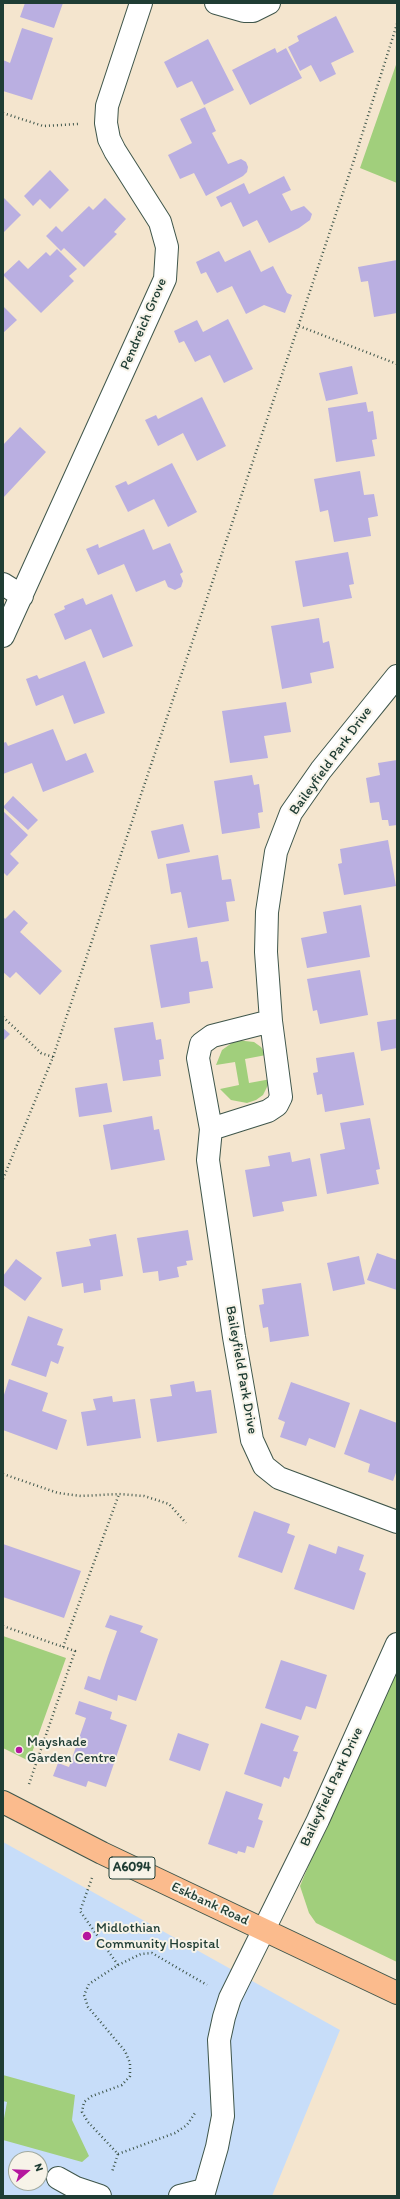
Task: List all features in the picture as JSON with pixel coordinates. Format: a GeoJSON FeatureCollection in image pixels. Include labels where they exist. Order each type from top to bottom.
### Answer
{"type":"FeatureCollection","features":[{"type":"Feature","properties":{"kind":"main road","name":"Eskbank Road"},"geometry":{"type":"LineString","coordinates":[[11,1806],[102,1853],[397,1993]]}},
{"type":"Feature","properties":{"kind":"street","name":"Pendreich Grove"},"geometry":{"type":"LineString","coordinates":[[3,636],[165,279],[167,248],[160,222],[115,151],[109,139],[106,123],[108,106],[141,3]]}},
{"type":"Feature","properties":{"kind":"street"},"geometry":{"type":"LineString","coordinates":[[216,3],[244,12],[253,11],[269,3]]}},
{"type":"Feature","properties":{"kind":"street"},"geometry":{"type":"LineString","coordinates":[[3,584],[22,596]]}},
{"type":"Feature","properties":{"kind":"street","name":"Baileyfield Park Drive"},"geometry":{"type":"LineString","coordinates":[[211,1129],[268,1111],[277,1105],[281,1097],[271,1021],[266,952],[267,912],[276,852],[291,813],[321,770],[397,676]]}},
{"type":"Feature","properties":{"kind":"street","name":"Baileyfield Park Drive"},"geometry":{"type":"LineString","coordinates":[[271,1021],[212,1036],[201,1044],[198,1058],[211,1129],[208,1160],[234,1337],[257,1453],[264,1466],[279,1478],[397,1522]]}},
{"type":"Feature","properties":{"kind":"street","name":"Baileyfield Park Drive"},"geometry":{"type":"LineString","coordinates":[[203,2193],[217,2147],[223,2116],[220,2040],[224,2017],[230,1998],[318,1820],[397,1644]]}},
{"type":"Feature","properties":{"kind":"street"},"geometry":{"type":"LineString","coordinates":[[58,2178],[76,2188],[100,2196]]}},
{"type":"Feature","properties":{"kind":"street"},"geometry":{"type":"LineString","coordinates":[[180,2196],[203,2193]]}},
{"type":"Feature","properties":{"kind":"path"},"geometry":{"type":"LineString","coordinates":[[3,1179],[53,1057],[298,326],[397,24]]}},
{"type":"Feature","properties":{"kind":"path"},"geometry":{"type":"LineString","coordinates":[[3,113],[43,126],[106,123]]}},
{"type":"Feature","properties":{"kind":"path"},"geometry":{"type":"LineString","coordinates":[[298,326],[397,364]]}},
{"type":"Feature","properties":{"kind":"path"},"geometry":{"type":"LineString","coordinates":[[3,1017],[41,1053],[53,1057]]}},
{"type":"Feature","properties":{"kind":"path"},"geometry":{"type":"LineString","coordinates":[[3,1474],[58,1493],[81,1496],[119,1494],[144,1496],[169,1504],[186,1523]]}},
{"type":"Feature","properties":{"kind":"path"},"geometry":{"type":"LineString","coordinates":[[63,1647],[119,1494]]}},
{"type":"Feature","properties":{"kind":"path"},"geometry":{"type":"LineString","coordinates":[[3,1626],[75,1651],[11,1806]]}},
{"type":"Feature","properties":{"kind":"path"},"geometry":{"type":"LineString","coordinates":[[102,1853],[80,1912],[118,1965]]}},
{"type":"Feature","properties":{"kind":"path"},"geometry":{"type":"LineString","coordinates":[[118,2154],[88,2122],[82,2112],[84,2102],[92,2096],[122,2084],[130,2076],[130,2063],[125,2051],[88,2007],[84,1995],[89,1984],[118,1965],[141,1954],[152,1953],[230,1998]]}},
{"type":"Feature","properties":{"kind":"path"},"geometry":{"type":"LineString","coordinates":[[118,2154],[175,2133],[187,2125],[195,2112]]}},
{"type":"Feature","properties":{"kind":"path"},"geometry":{"type":"LineString","coordinates":[[111,2175],[118,2154]]}},
{"type":"Feature","properties":{"kind":"shaded area","name":"Midlothian Community Hospital"},"geometry":{"type":"Polygon","coordinates":[[[3,1842],[340,2030],[272,2196],[3,2196],[3,1842]]]}},
{"type":"Feature","properties":{"kind":"green space"},"geometry":{"type":"Polygon","coordinates":[[[397,62],[397,183],[360,168],[397,62]]]}},
{"type":"Feature","properties":{"kind":"green space"},"geometry":{"type":"Polygon","coordinates":[[[236,1040],[254,1042],[261,1047],[266,1055],[245,1059],[249,1083],[271,1079],[263,1095],[256,1100],[247,1103],[231,1100],[220,1089],[239,1085],[235,1062],[216,1065],[222,1050],[236,1040]]]}},
{"type":"Feature","properties":{"kind":"green space"},"geometry":{"type":"Polygon","coordinates":[[[3,1636],[66,1658],[29,1761],[3,1748],[3,1636]]]}},
{"type":"Feature","properties":{"kind":"green space"},"geometry":{"type":"Polygon","coordinates":[[[397,1655],[397,1962],[316,1923],[309,1913],[300,1886],[397,1655]]]}},
{"type":"Feature","properties":{"kind":"green space"},"geometry":{"type":"Polygon","coordinates":[[[3,2075],[75,2095],[72,2120],[89,2156],[82,2162],[48,2153],[48,2151],[42,2151],[3,2140],[3,2124],[7,2102],[3,2101],[3,2075]]]}},
{"type":"Feature","properties":{"kind":"building"},"geometry":{"type":"Polygon","coordinates":[[[25,3],[63,3],[54,28],[20,17],[25,3]]]}},
{"type":"Feature","properties":{"kind":"building"},"geometry":{"type":"Polygon","coordinates":[[[336,16],[354,52],[331,63],[336,74],[320,82],[311,65],[300,71],[288,47],[299,41],[297,36],[336,16]]]}},
{"type":"Feature","properties":{"kind":"building"},"geometry":{"type":"Polygon","coordinates":[[[22,28],[53,38],[32,100],[3,91],[3,60],[10,63],[22,28]]]}},
{"type":"Feature","properties":{"kind":"building"},"geometry":{"type":"Polygon","coordinates":[[[208,39],[234,90],[204,105],[192,81],[177,88],[164,62],[208,39]]]}},
{"type":"Feature","properties":{"kind":"building"},"geometry":{"type":"Polygon","coordinates":[[[275,48],[277,53],[286,48],[302,78],[250,105],[232,70],[275,48]]]}},
{"type":"Feature","properties":{"kind":"building"},"geometry":{"type":"Polygon","coordinates":[[[205,107],[216,131],[212,133],[228,164],[241,159],[246,162],[248,167],[247,172],[243,176],[206,196],[194,173],[180,179],[168,155],[192,143],[180,119],[205,107]]]}},
{"type":"Feature","properties":{"kind":"building"},"geometry":{"type":"Polygon","coordinates":[[[50,170],[69,190],[50,209],[40,199],[33,206],[24,196],[50,170]]]}},
{"type":"Feature","properties":{"kind":"building"},"geometry":{"type":"Polygon","coordinates":[[[284,176],[291,190],[282,194],[291,211],[304,206],[312,214],[310,220],[299,228],[269,243],[257,220],[243,227],[231,202],[221,207],[216,197],[244,183],[249,194],[284,176]]]}},
{"type":"Feature","properties":{"kind":"building"},"geometry":{"type":"Polygon","coordinates":[[[3,197],[21,215],[3,233],[3,197]]]}},
{"type":"Feature","properties":{"kind":"building"},"geometry":{"type":"Polygon","coordinates":[[[105,198],[126,219],[114,232],[117,234],[84,267],[64,248],[61,251],[46,236],[56,226],[62,232],[89,206],[93,210],[105,198]]]}},
{"type":"Feature","properties":{"kind":"building"},"geometry":{"type":"Polygon","coordinates":[[[57,249],[77,269],[69,276],[74,281],[41,313],[3,275],[19,260],[28,269],[46,252],[50,256],[57,249]]]}},
{"type":"Feature","properties":{"kind":"building"},"geometry":{"type":"Polygon","coordinates":[[[250,250],[261,272],[273,266],[287,293],[292,295],[285,313],[264,305],[246,314],[232,286],[217,293],[206,272],[201,274],[196,262],[219,251],[225,262],[250,250]]]}},
{"type":"Feature","properties":{"kind":"building"},"geometry":{"type":"Polygon","coordinates":[[[397,260],[397,313],[374,317],[368,281],[361,282],[358,267],[397,260]]]}},
{"type":"Feature","properties":{"kind":"building"},"geometry":{"type":"Polygon","coordinates":[[[3,306],[17,320],[3,333],[3,306]]]}},
{"type":"Feature","properties":{"kind":"building"},"geometry":{"type":"Polygon","coordinates":[[[228,319],[253,369],[224,383],[210,355],[195,362],[184,341],[179,343],[174,331],[197,320],[203,332],[228,319]]]}},
{"type":"Feature","properties":{"kind":"building"},"geometry":{"type":"Polygon","coordinates":[[[352,366],[358,394],[326,401],[319,373],[352,366]]]}},
{"type":"Feature","properties":{"kind":"building"},"geometry":{"type":"Polygon","coordinates":[[[202,397],[226,446],[197,461],[183,433],[158,446],[145,420],[156,415],[158,419],[202,397]]]}},
{"type":"Feature","properties":{"kind":"building"},"geometry":{"type":"Polygon","coordinates":[[[366,402],[368,412],[373,411],[377,439],[372,440],[375,456],[336,462],[328,408],[366,402]]]}},
{"type":"Feature","properties":{"kind":"building"},"geometry":{"type":"Polygon","coordinates":[[[20,427],[46,452],[3,498],[3,445],[20,427]]]}},
{"type":"Feature","properties":{"kind":"building"},"geometry":{"type":"Polygon","coordinates":[[[172,463],[197,512],[168,527],[154,499],[128,512],[115,486],[126,481],[128,485],[172,463]]]}},
{"type":"Feature","properties":{"kind":"building"},"geometry":{"type":"Polygon","coordinates":[[[360,471],[364,495],[374,494],[378,516],[368,518],[371,536],[334,542],[328,510],[320,512],[314,479],[360,471]]]}},
{"type":"Feature","properties":{"kind":"building"},"geometry":{"type":"Polygon","coordinates":[[[144,529],[153,550],[170,543],[183,572],[180,574],[183,581],[181,587],[175,590],[168,587],[165,580],[136,592],[124,564],[98,575],[86,549],[98,544],[99,548],[144,529]]]}},
{"type":"Feature","properties":{"kind":"building"},"geometry":{"type":"Polygon","coordinates":[[[348,552],[354,584],[349,585],[352,598],[303,607],[295,561],[348,552]]]}},
{"type":"Feature","properties":{"kind":"building"},"geometry":{"type":"Polygon","coordinates":[[[112,594],[133,646],[103,658],[91,629],[65,640],[54,614],[65,609],[64,606],[83,598],[86,605],[112,594]]]}},
{"type":"Feature","properties":{"kind":"building"},"geometry":{"type":"Polygon","coordinates":[[[319,618],[323,643],[329,641],[334,668],[310,673],[312,683],[282,689],[271,626],[319,618]]]}},
{"type":"Feature","properties":{"kind":"building"},"geometry":{"type":"Polygon","coordinates":[[[85,661],[105,713],[74,724],[63,695],[36,706],[26,679],[37,675],[39,679],[85,661]]]}},
{"type":"Feature","properties":{"kind":"building"},"geometry":{"type":"Polygon","coordinates":[[[286,702],[291,732],[264,736],[268,758],[230,763],[222,711],[286,702]]]}},
{"type":"Feature","properties":{"kind":"building"},"geometry":{"type":"Polygon","coordinates":[[[53,729],[66,761],[86,753],[94,772],[43,792],[32,763],[3,774],[3,743],[6,742],[8,746],[53,729]]]}},
{"type":"Feature","properties":{"kind":"building"},"geometry":{"type":"Polygon","coordinates":[[[397,760],[397,825],[389,826],[388,820],[382,820],[379,802],[370,803],[366,778],[380,775],[378,763],[397,760]]]}},
{"type":"Feature","properties":{"kind":"building"},"geometry":{"type":"Polygon","coordinates":[[[252,775],[254,785],[259,784],[263,812],[258,813],[260,828],[222,834],[214,781],[252,775]]]}},
{"type":"Feature","properties":{"kind":"building"},"geometry":{"type":"Polygon","coordinates":[[[13,796],[38,820],[28,830],[3,807],[13,796]]]}},
{"type":"Feature","properties":{"kind":"building"},"geometry":{"type":"Polygon","coordinates":[[[3,811],[28,835],[10,854],[19,863],[7,876],[3,872],[3,811]]]}},
{"type":"Feature","properties":{"kind":"building"},"geometry":{"type":"Polygon","coordinates":[[[183,824],[190,852],[158,859],[151,831],[183,824]]]}},
{"type":"Feature","properties":{"kind":"building"},"geometry":{"type":"Polygon","coordinates":[[[388,840],[396,886],[344,895],[338,864],[342,863],[340,849],[388,840]]]}},
{"type":"Feature","properties":{"kind":"building"},"geometry":{"type":"Polygon","coordinates":[[[218,855],[222,880],[231,879],[235,901],[226,902],[229,921],[188,928],[181,892],[171,894],[166,864],[218,855]]]}},
{"type":"Feature","properties":{"kind":"building"},"geometry":{"type":"Polygon","coordinates":[[[361,905],[370,957],[307,968],[301,938],[327,933],[323,912],[361,905]]]}},
{"type":"Feature","properties":{"kind":"building"},"geometry":{"type":"Polygon","coordinates":[[[14,910],[28,923],[20,932],[62,971],[40,995],[16,972],[10,978],[3,972],[3,916],[5,919],[14,910]]]}},
{"type":"Feature","properties":{"kind":"building"},"geometry":{"type":"Polygon","coordinates":[[[197,937],[201,962],[208,961],[213,988],[189,992],[190,1003],[161,1008],[150,945],[197,937]]]}},
{"type":"Feature","properties":{"kind":"building"},"geometry":{"type":"Polygon","coordinates":[[[360,970],[368,1015],[320,1024],[317,1010],[313,1011],[307,979],[360,970]]]}},
{"type":"Feature","properties":{"kind":"building"},"geometry":{"type":"Polygon","coordinates":[[[397,1019],[397,1048],[381,1051],[377,1022],[397,1019]]]}},
{"type":"Feature","properties":{"kind":"building"},"geometry":{"type":"Polygon","coordinates":[[[153,1022],[156,1040],[161,1039],[164,1059],[159,1060],[161,1076],[123,1081],[114,1028],[153,1022]]]}},
{"type":"Feature","properties":{"kind":"building"},"geometry":{"type":"Polygon","coordinates":[[[3,1028],[10,1034],[3,1041],[3,1028]]]}},
{"type":"Feature","properties":{"kind":"building"},"geometry":{"type":"Polygon","coordinates":[[[354,1052],[364,1105],[325,1112],[322,1094],[317,1095],[313,1073],[318,1072],[316,1058],[354,1052]]]}},
{"type":"Feature","properties":{"kind":"building"},"geometry":{"type":"Polygon","coordinates":[[[107,1083],[112,1112],[79,1117],[75,1088],[107,1083]]]}},
{"type":"Feature","properties":{"kind":"building"},"geometry":{"type":"Polygon","coordinates":[[[152,1116],[154,1130],[159,1129],[165,1160],[111,1170],[103,1125],[152,1116]]]}},
{"type":"Feature","properties":{"kind":"building"},"geometry":{"type":"Polygon","coordinates":[[[370,1118],[380,1169],[376,1170],[379,1184],[327,1194],[320,1154],[345,1149],[340,1123],[370,1118]]]}},
{"type":"Feature","properties":{"kind":"building"},"geometry":{"type":"Polygon","coordinates":[[[290,1152],[292,1162],[310,1158],[317,1196],[282,1202],[284,1211],[253,1217],[245,1170],[270,1166],[268,1156],[290,1152]]]}},
{"type":"Feature","properties":{"kind":"building"},"geometry":{"type":"Polygon","coordinates":[[[188,1230],[193,1260],[186,1261],[187,1265],[177,1267],[179,1277],[159,1281],[158,1271],[143,1273],[137,1238],[188,1230]]]}},
{"type":"Feature","properties":{"kind":"building"},"geometry":{"type":"Polygon","coordinates":[[[116,1234],[123,1276],[100,1280],[101,1290],[84,1293],[83,1283],[62,1287],[56,1252],[91,1246],[89,1239],[116,1234]]]}},
{"type":"Feature","properties":{"kind":"building"},"geometry":{"type":"Polygon","coordinates":[[[377,1253],[397,1260],[397,1290],[367,1280],[377,1253]]]}},
{"type":"Feature","properties":{"kind":"building"},"geometry":{"type":"Polygon","coordinates":[[[359,1256],[365,1284],[333,1291],[327,1263],[359,1256]]]}},
{"type":"Feature","properties":{"kind":"building"},"geometry":{"type":"Polygon","coordinates":[[[16,1259],[42,1278],[25,1301],[3,1285],[3,1276],[16,1259]]]}},
{"type":"Feature","properties":{"kind":"building"},"geometry":{"type":"Polygon","coordinates":[[[301,1283],[309,1336],[270,1342],[268,1327],[263,1328],[259,1305],[264,1304],[262,1289],[301,1283]]]}},
{"type":"Feature","properties":{"kind":"building"},"geometry":{"type":"Polygon","coordinates":[[[28,1316],[63,1329],[57,1345],[64,1347],[58,1364],[51,1361],[46,1377],[11,1365],[28,1316]]]}},
{"type":"Feature","properties":{"kind":"building"},"geometry":{"type":"Polygon","coordinates":[[[9,1379],[48,1393],[42,1411],[67,1420],[57,1450],[3,1430],[3,1398],[9,1379]]]}},
{"type":"Feature","properties":{"kind":"building"},"geometry":{"type":"Polygon","coordinates":[[[194,1381],[196,1392],[211,1390],[217,1433],[157,1442],[150,1399],[172,1396],[170,1385],[194,1381]]]}},
{"type":"Feature","properties":{"kind":"building"},"geometry":{"type":"Polygon","coordinates":[[[291,1382],[350,1403],[335,1448],[309,1438],[306,1446],[280,1437],[285,1422],[278,1419],[291,1382]]]}},
{"type":"Feature","properties":{"kind":"building"},"geometry":{"type":"Polygon","coordinates":[[[112,1396],[113,1402],[135,1399],[141,1438],[87,1446],[81,1412],[96,1410],[93,1399],[112,1396]]]}},
{"type":"Feature","properties":{"kind":"building"},"geometry":{"type":"Polygon","coordinates":[[[360,1409],[397,1423],[397,1470],[393,1481],[368,1472],[370,1464],[344,1454],[360,1409]]]}},
{"type":"Feature","properties":{"kind":"building"},"geometry":{"type":"Polygon","coordinates":[[[254,1511],[290,1524],[287,1533],[295,1536],[282,1573],[238,1557],[254,1511]]]}},
{"type":"Feature","properties":{"kind":"building"},"geometry":{"type":"Polygon","coordinates":[[[3,1544],[81,1571],[64,1618],[3,1597],[3,1544]]]}},
{"type":"Feature","properties":{"kind":"building"},"geometry":{"type":"Polygon","coordinates":[[[309,1544],[336,1554],[338,1546],[364,1555],[359,1570],[366,1573],[354,1610],[294,1589],[309,1544]]]}},
{"type":"Feature","properties":{"kind":"building"},"geometry":{"type":"Polygon","coordinates":[[[110,1615],[143,1626],[140,1632],[158,1639],[136,1701],[118,1695],[117,1701],[84,1689],[88,1676],[100,1680],[117,1631],[105,1627],[110,1615]]]}},
{"type":"Feature","properties":{"kind":"building"},"geometry":{"type":"Polygon","coordinates":[[[281,1660],[327,1675],[316,1709],[306,1706],[301,1720],[265,1708],[281,1660]]]}},
{"type":"Feature","properties":{"kind":"building"},"geometry":{"type":"Polygon","coordinates":[[[79,1701],[112,1712],[110,1719],[127,1725],[106,1787],[88,1781],[86,1787],[53,1776],[58,1763],[69,1767],[86,1718],[75,1714],[79,1701]]]}},
{"type":"Feature","properties":{"kind":"building"},"geometry":{"type":"Polygon","coordinates":[[[261,1723],[299,1736],[293,1751],[298,1752],[289,1779],[284,1777],[281,1787],[244,1774],[261,1723]]]}},
{"type":"Feature","properties":{"kind":"building"},"geometry":{"type":"Polygon","coordinates":[[[178,1733],[209,1744],[200,1771],[169,1760],[178,1733]]]}},
{"type":"Feature","properties":{"kind":"building"},"geometry":{"type":"Polygon","coordinates":[[[226,1791],[263,1804],[258,1819],[263,1821],[254,1848],[247,1846],[245,1853],[238,1851],[237,1854],[208,1844],[226,1791]]]}},
{"type":"Feature","properties":{"kind":"place","name":"Mayshade Garden Centre"},"geometry":{"type":"Point","coordinates":[19,1750]}},
{"type":"Feature","properties":{"kind":"place","name":"Midlothian Community Hospital"},"geometry":{"type":"Point","coordinates":[87,1936]}}]}
